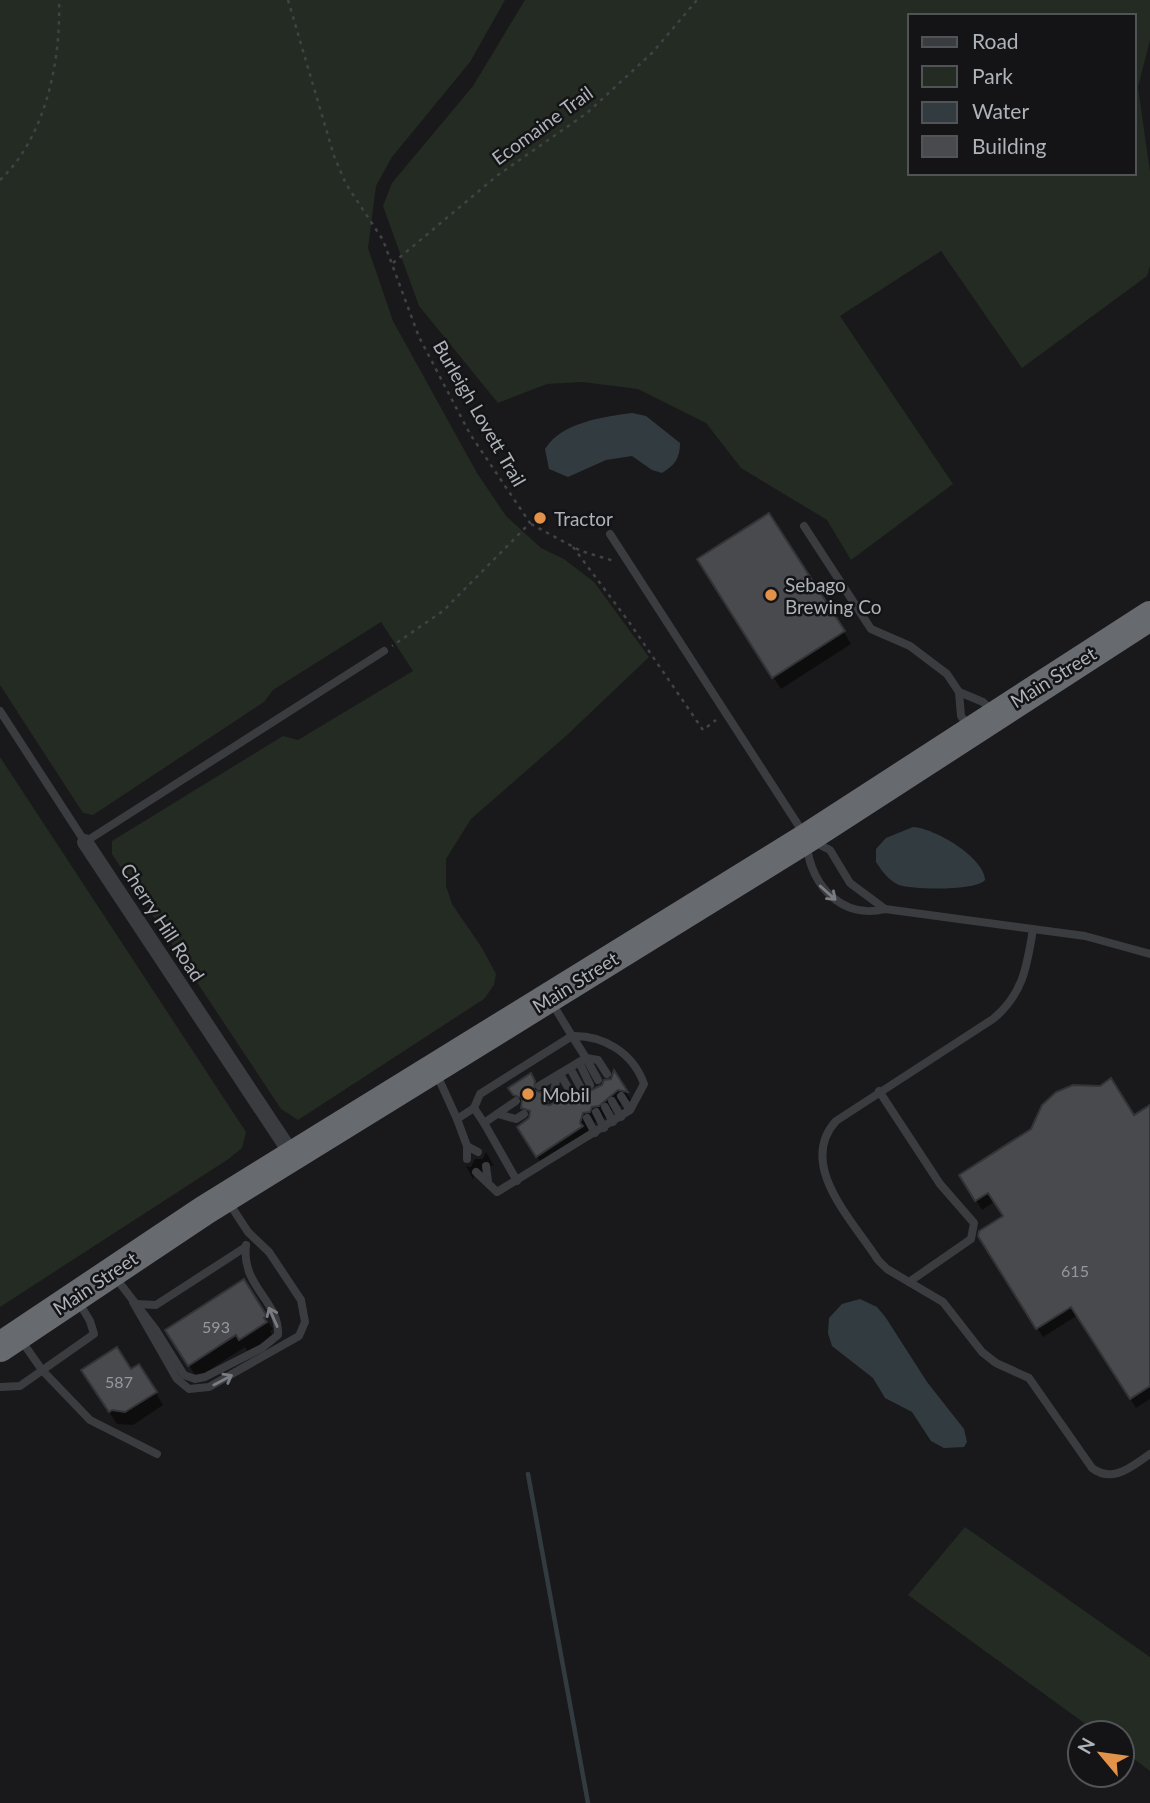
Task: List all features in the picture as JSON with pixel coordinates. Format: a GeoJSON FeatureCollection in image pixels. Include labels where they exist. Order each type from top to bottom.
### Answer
{"type":"FeatureCollection","features":[{"type":"Feature","properties":{"kind":"highway","name":"Main Street"},"geometry":{"type":"LineString","coordinates":[[9,1341],[226,1197],[807,838],[983,722],[1149,619]]}},
{"type":"Feature","properties":{"kind":"street","name":"Cherry Hill Road"},"geometry":{"type":"LineString","coordinates":[[85,842],[293,1156]]}},
{"type":"Feature","properties":{"kind":"lane"},"geometry":{"type":"LineString","coordinates":[[804,526],[871,629],[904,643],[934,661],[959,692],[983,702],[983,722],[961,716],[959,692]]}},
{"type":"Feature","properties":{"kind":"lane"},"geometry":{"type":"LineString","coordinates":[[610,534],[807,838],[809,864],[826,893],[870,913],[885,909],[1085,936],[1150,954]]}},
{"type":"Feature","properties":{"kind":"lane"},"geometry":{"type":"LineString","coordinates":[[85,842],[384,651]]}},
{"type":"Feature","properties":{"kind":"lane","name":"Cherry Hill Road"},"geometry":{"type":"LineString","coordinates":[[0,711],[85,842]]}},
{"type":"Feature","properties":{"kind":"lane"},"geometry":{"type":"LineString","coordinates":[[807,838],[830,850],[850,883],[885,909]]}},
{"type":"Feature","properties":{"kind":"lane"},"geometry":{"type":"LineString","coordinates":[[1033,929],[1023,981],[1012,1002],[993,1019],[879,1091],[829,1128],[822,1147],[821,1165],[829,1185],[878,1260],[943,1302],[982,1352],[996,1363],[1029,1378],[1092,1468],[1100,1474],[1121,1473],[1150,1454]]}},
{"type":"Feature","properties":{"kind":"lane"},"geometry":{"type":"LineString","coordinates":[[549,998],[572,1036],[594,1082]]}},
{"type":"Feature","properties":{"kind":"lane"},"geometry":{"type":"LineString","coordinates":[[457,1119],[474,1108],[481,1094],[572,1036],[590,1035],[609,1041],[639,1072],[643,1084],[630,1110],[604,1128],[497,1192],[476,1172]]}},
{"type":"Feature","properties":{"kind":"lane"},"geometry":{"type":"LineString","coordinates":[[539,1086],[582,1060],[598,1060],[607,1074]]}},
{"type":"Feature","properties":{"kind":"lane"},"geometry":{"type":"LineString","coordinates":[[570,1068],[582,1090]]}},
{"type":"Feature","properties":{"kind":"lane"},"geometry":{"type":"LineString","coordinates":[[434,1069],[467,1146],[467,1159]]}},
{"type":"Feature","properties":{"kind":"lane"},"geometry":{"type":"LineString","coordinates":[[558,1075],[573,1096]]}},
{"type":"Feature","properties":{"kind":"lane"},"geometry":{"type":"LineString","coordinates":[[547,1099],[553,1096],[558,1075]]}},
{"type":"Feature","properties":{"kind":"lane"},"geometry":{"type":"LineString","coordinates":[[879,1091],[940,1184],[974,1223],[971,1239],[909,1282]]}},
{"type":"Feature","properties":{"kind":"lane"},"geometry":{"type":"LineString","coordinates":[[621,1096],[630,1110]]}},
{"type":"Feature","properties":{"kind":"lane"},"geometry":{"type":"LineString","coordinates":[[484,1123],[516,1101]]}},
{"type":"Feature","properties":{"kind":"lane"},"geometry":{"type":"LineString","coordinates":[[609,1104],[617,1119]]}},
{"type":"Feature","properties":{"kind":"lane"},"geometry":{"type":"LineString","coordinates":[[474,1108],[517,1181]]}},
{"type":"Feature","properties":{"kind":"lane"},"geometry":{"type":"LineString","coordinates":[[596,1112],[604,1128]]}},
{"type":"Feature","properties":{"kind":"lane"},"geometry":{"type":"LineString","coordinates":[[498,1114],[516,1119],[524,1114]]}},
{"type":"Feature","properties":{"kind":"lane"},"geometry":{"type":"LineString","coordinates":[[587,1118],[595,1133]]}},
{"type":"Feature","properties":{"kind":"lane"},"geometry":{"type":"LineString","coordinates":[[467,1146],[478,1152]]}},
{"type":"Feature","properties":{"kind":"lane"},"geometry":{"type":"LineString","coordinates":[[486,1166],[488,1181]]}},
{"type":"Feature","properties":{"kind":"lane"},"geometry":{"type":"LineString","coordinates":[[133,1302],[177,1379],[189,1390],[209,1387],[299,1336],[304,1322],[301,1300],[270,1252],[248,1232],[226,1197]]}},
{"type":"Feature","properties":{"kind":"lane"},"geometry":{"type":"LineString","coordinates":[[111,1271],[156,1330],[184,1375],[191,1378],[205,1377],[262,1348],[278,1335],[277,1321],[245,1266],[248,1232]]}},
{"type":"Feature","properties":{"kind":"lane"},"geometry":{"type":"LineString","coordinates":[[133,1302],[142,1306],[156,1305],[240,1254],[246,1245]]}},
{"type":"Feature","properties":{"kind":"lane"},"geometry":{"type":"LineString","coordinates":[[0,1387],[20,1386],[94,1334],[90,1321],[74,1296]]}},
{"type":"Feature","properties":{"kind":"lane"},"geometry":{"type":"LineString","coordinates":[[9,1341],[42,1370],[90,1420],[157,1454]]}},
{"type":"Feature","properties":{"kind":"path"},"geometry":{"type":"LineString","coordinates":[[0,180],[18,160],[42,109],[57,50],[59,0]]}},
{"type":"Feature","properties":{"kind":"path","name":"Burleigh Lovett Trail"},"geometry":{"type":"LineString","coordinates":[[288,0],[340,172],[383,240],[393,263],[404,303],[431,360],[489,466],[530,523]]}},
{"type":"Feature","properties":{"kind":"path","name":"Ecomaine Trail"},"geometry":{"type":"LineString","coordinates":[[393,263],[498,175],[587,113],[653,51],[697,0]]}},
{"type":"Feature","properties":{"kind":"path"},"geometry":{"type":"LineString","coordinates":[[384,651],[443,611],[530,523],[573,547],[607,560],[628,559]]}},
{"type":"Feature","properties":{"kind":"path"},"geometry":{"type":"LineString","coordinates":[[573,547],[629,622],[703,730],[719,718]]}},
{"type":"Feature","properties":{"kind":"green space"},"geometry":{"type":"Polygon","coordinates":[[[0,0],[505,0],[470,62],[392,157],[376,186],[368,248],[393,321],[477,473],[506,516],[541,548],[564,559],[594,582],[649,657],[566,736],[471,819],[446,859],[446,886],[452,904],[496,974],[494,985],[484,999],[298,1120],[281,1109],[112,854],[112,841],[283,736],[298,740],[413,671],[381,622],[273,690],[264,702],[93,815],[83,813],[0,685],[0,0]]]}},
{"type":"Feature","properties":{"kind":"green space"},"geometry":{"type":"Polygon","coordinates":[[[525,0],[1150,0],[1150,40],[1138,87],[1150,172],[1150,266],[1147,276],[1022,368],[941,251],[840,316],[953,484],[851,560],[827,520],[741,468],[706,423],[638,389],[582,382],[547,384],[498,403],[419,306],[383,206],[392,183],[473,86],[525,0]]]}},
{"type":"Feature","properties":{"kind":"green space"},"geometry":{"type":"Polygon","coordinates":[[[0,757],[246,1132],[242,1148],[227,1160],[0,1307],[0,757]]]}},
{"type":"Feature","properties":{"kind":"green space"},"geometry":{"type":"Polygon","coordinates":[[[965,1527],[1150,1657],[1150,1771],[1136,1760],[1136,1719],[1079,1719],[908,1595],[965,1527]]]}},
{"type":"Feature","properties":{"kind":"water"},"geometry":{"type":"Polygon","coordinates":[[[632,413],[646,416],[680,443],[678,457],[667,470],[662,473],[652,470],[632,456],[606,460],[568,477],[549,469],[545,449],[562,433],[584,422],[632,413]]]}},
{"type":"Feature","properties":{"kind":"water"},"geometry":{"type":"Polygon","coordinates":[[[913,827],[933,832],[967,853],[982,871],[985,880],[970,886],[930,889],[907,887],[892,881],[876,862],[876,849],[886,838],[913,827]]]}},
{"type":"Feature","properties":{"kind":"water"},"geometry":{"type":"Polygon","coordinates":[[[860,1299],[877,1307],[886,1318],[927,1382],[964,1429],[967,1442],[964,1447],[944,1448],[931,1441],[912,1412],[885,1398],[873,1378],[832,1346],[828,1333],[829,1318],[842,1304],[860,1299]]]}},
{"type":"Feature","properties":{"kind":"building","name":"Sebago Brewing Co"},"geometry":{"type":"Polygon","coordinates":[[[769,513],[845,631],[772,678],[697,559],[769,513]]]}},
{"type":"Feature","properties":{"kind":"building"},"geometry":{"type":"Polygon","coordinates":[[[614,1070],[628,1092],[618,1090],[599,1106],[592,1107],[590,1112],[583,1113],[580,1123],[583,1126],[536,1157],[517,1127],[529,1118],[530,1111],[521,1108],[522,1098],[513,1095],[508,1088],[531,1073],[535,1081],[534,1090],[544,1093],[541,1098],[543,1104],[550,1105],[563,1097],[574,1102],[579,1096],[602,1085],[604,1080],[611,1079],[614,1070]]]}},
{"type":"Feature","properties":{"kind":"building"},"geometry":{"type":"Polygon","coordinates":[[[1111,1078],[1134,1115],[1150,1105],[1150,1386],[1130,1399],[1071,1307],[1036,1329],[978,1236],[979,1231],[1003,1216],[988,1193],[975,1201],[959,1175],[1031,1129],[1042,1105],[1056,1092],[1073,1085],[1100,1086],[1111,1078]]]}},
{"type":"Feature","properties":{"kind":"building"},"geometry":{"type":"Polygon","coordinates":[[[244,1279],[267,1316],[264,1318],[267,1322],[239,1340],[236,1335],[188,1366],[165,1330],[244,1279]]]}},
{"type":"Feature","properties":{"kind":"building"},"geometry":{"type":"Polygon","coordinates":[[[117,1347],[131,1369],[139,1364],[157,1392],[125,1412],[109,1412],[81,1370],[117,1347]]]}},
{"type":"Feature","properties":{"kind":"waterway"},"geometry":{"type":"LineString","coordinates":[[528,1474],[588,1803]]}},
{"type":"Feature","properties":{"kind":"place","name":"Tractor"},"geometry":{"type":"Point","coordinates":[540,518]}},
{"type":"Feature","properties":{"kind":"place","name":"Sebago Brewing Co"},"geometry":{"type":"Point","coordinates":[771,595]}},
{"type":"Feature","properties":{"kind":"place","name":"Mobil"},"geometry":{"type":"Point","coordinates":[528,1094]}}]}
